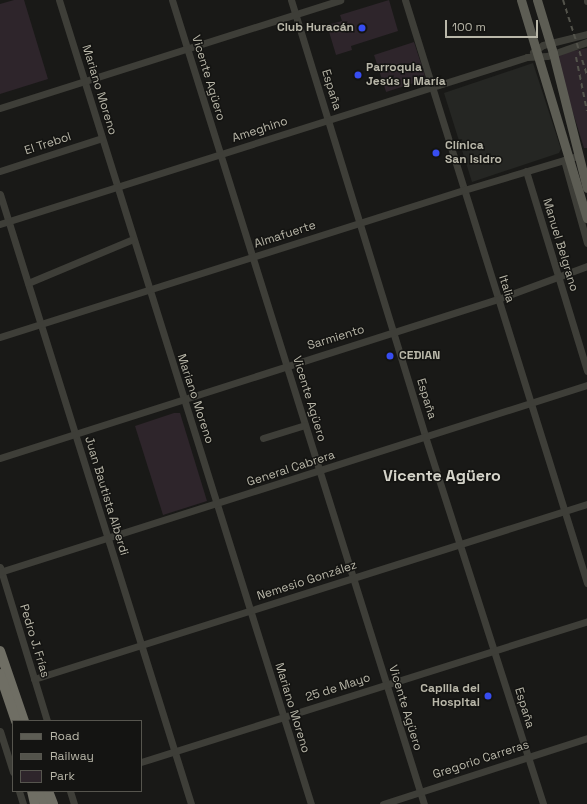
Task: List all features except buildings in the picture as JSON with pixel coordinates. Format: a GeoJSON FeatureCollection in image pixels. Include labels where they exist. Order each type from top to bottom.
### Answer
{"type":"FeatureCollection","features":[{"type":"Feature","properties":{"kind":"highway"},"geometry":{"type":"LineString","coordinates":[[0,651],[24,720]]}},
{"type":"Feature","properties":{"kind":"highway"},"geometry":{"type":"LineString","coordinates":[[0,674],[16,720]]}},
{"type":"Feature","properties":{"kind":"highway"},"geometry":{"type":"LineString","coordinates":[[32,792],[36,804]]}},
{"type":"Feature","properties":{"kind":"highway"},"geometry":{"type":"LineString","coordinates":[[40,792],[45,804]]}},
{"type":"Feature","properties":{"kind":"highway"},"geometry":{"type":"LineString","coordinates":[[48,792],[53,804]]}},
{"type":"Feature","properties":{"kind":"main road"},"geometry":{"type":"LineString","coordinates":[[521,0],[587,218]]}},
{"type":"Feature","properties":{"kind":"main road"},"geometry":{"type":"LineString","coordinates":[[537,0],[552,49],[570,158],[587,188]]}},
{"type":"Feature","properties":{"kind":"street","name":"Mariano Moreno"},"geometry":{"type":"LineString","coordinates":[[59,0],[311,804]]}},
{"type":"Feature","properties":{"kind":"street","name":"Vicente Agüero"},"geometry":{"type":"LineString","coordinates":[[172,0],[424,804]]}},
{"type":"Feature","properties":{"kind":"street","name":"España"},"geometry":{"type":"LineString","coordinates":[[292,0],[393,332],[543,804]]}},
{"type":"Feature","properties":{"kind":"street"},"geometry":{"type":"LineString","coordinates":[[0,108],[340,0]]}},
{"type":"Feature","properties":{"kind":"street","name":"Italia"},"geometry":{"type":"LineString","coordinates":[[405,0],[587,583]]}},
{"type":"Feature","properties":{"kind":"street"},"geometry":{"type":"LineString","coordinates":[[552,49],[587,34]]}},
{"type":"Feature","properties":{"kind":"street"},"geometry":{"type":"LineString","coordinates":[[538,53],[587,42]]}},
{"type":"Feature","properties":{"kind":"street","name":"Ameghino"},"geometry":{"type":"LineString","coordinates":[[0,224],[552,49]]}},
{"type":"Feature","properties":{"kind":"street","name":"El Trebol"},"geometry":{"type":"LineString","coordinates":[[0,171],[102,138]]}},
{"type":"Feature","properties":{"kind":"street"},"geometry":{"type":"LineString","coordinates":[[570,158],[587,243]]}},
{"type":"Feature","properties":{"kind":"street","name":"Almafuerte"},"geometry":{"type":"LineString","coordinates":[[0,337],[464,190],[570,158]]}},
{"type":"Feature","properties":{"kind":"street","name":"Manuel Belgrano"},"geometry":{"type":"LineString","coordinates":[[526,171],[587,371]]}},
{"type":"Feature","properties":{"kind":"street","name":"Juan Bautista Alberdi"},"geometry":{"type":"LineString","coordinates":[[0,194],[190,804]]}},
{"type":"Feature","properties":{"kind":"street"},"geometry":{"type":"LineString","coordinates":[[28,283],[133,239]]}},
{"type":"Feature","properties":{"kind":"street","name":"Sarmiento"},"geometry":{"type":"LineString","coordinates":[[0,458],[287,364],[498,299],[587,266]]}},
{"type":"Feature","properties":{"kind":"street","name":"General Cabrera"},"geometry":{"type":"LineString","coordinates":[[0,572],[320,472],[587,384]]}},
{"type":"Feature","properties":{"kind":"street"},"geometry":{"type":"LineString","coordinates":[[263,438],[305,425]]}},
{"type":"Feature","properties":{"kind":"street","name":"Nemesio González"},"geometry":{"type":"LineString","coordinates":[[34,679],[587,504]]}},
{"type":"Feature","properties":{"kind":"street","name":"Pedro J. Frías"},"geometry":{"type":"LineString","coordinates":[[0,572],[48,720]]}},
{"type":"Feature","properties":{"kind":"street","name":"25 de Mayo"},"geometry":{"type":"LineString","coordinates":[[142,762],[494,648],[587,621]]}},
{"type":"Feature","properties":{"kind":"street"},"geometry":{"type":"LineString","coordinates":[[0,731],[12,769]]}},
{"type":"Feature","properties":{"kind":"street","name":"Gregorio Carreras"},"geometry":{"type":"LineString","coordinates":[[383,804],[587,738]]}},
{"type":"Feature","properties":{"kind":"street"},"geometry":{"type":"LineString","coordinates":[[19,792],[23,804]]}},
{"type":"Feature","properties":{"kind":"street"},"geometry":{"type":"LineString","coordinates":[[70,792],[74,804]]}},
{"type":"Feature","properties":{"kind":"shaded area"},"geometry":{"type":"Polygon","coordinates":[[[533,63],[561,149],[559,153],[472,182],[444,93],[533,63]]]}},
{"type":"Feature","properties":{"kind":"green space"},"geometry":{"type":"Polygon","coordinates":[[[14,0],[24,0],[48,79],[0,94],[0,4],[14,0]]]}},
{"type":"Feature","properties":{"kind":"green space","name":"Club Huracán"},"geometry":{"type":"Polygon","coordinates":[[[389,0],[398,31],[351,46],[352,50],[336,55],[327,25],[342,21],[340,15],[389,0]]]}},
{"type":"Feature","properties":{"kind":"green space"},"geometry":{"type":"Polygon","coordinates":[[[414,42],[426,79],[386,92],[374,55],[414,42]]]}},
{"type":"Feature","properties":{"kind":"green space"},"geometry":{"type":"Polygon","coordinates":[[[587,48],[587,148],[584,148],[555,55],[587,48]]]}},
{"type":"Feature","properties":{"kind":"green space"},"geometry":{"type":"Polygon","coordinates":[[[174,413],[180,413],[207,501],[163,515],[135,426],[174,413]]]}},
{"type":"Feature","properties":{"kind":"railway"},"geometry":{"type":"LineString","coordinates":[[563,0],[587,75]]}},
{"type":"Feature","properties":{"kind":"railway"},"geometry":{"type":"LineString","coordinates":[[576,57],[587,111]]}},
{"type":"Feature","properties":{"kind":"place","name":"Club Huracán"},"geometry":{"type":"Point","coordinates":[362,28]}},
{"type":"Feature","properties":{"kind":"place","name":"Parroquia Jesús y María"},"geometry":{"type":"Point","coordinates":[358,75]}},
{"type":"Feature","properties":{"kind":"place","name":"Clínica San Isidro"},"geometry":{"type":"Point","coordinates":[436,153]}},
{"type":"Feature","properties":{"kind":"place","name":"CEDIAN"},"geometry":{"type":"Point","coordinates":[390,356]}},
{"type":"Feature","properties":{"kind":"place","name":"Capilla del Hospital"},"geometry":{"type":"Point","coordinates":[488,696]}},
{"type":"Feature","properties":{"kind":"district","name":"Vicente Agüero"},"geometry":{"type":"Point","coordinates":[442,476]}}]}
